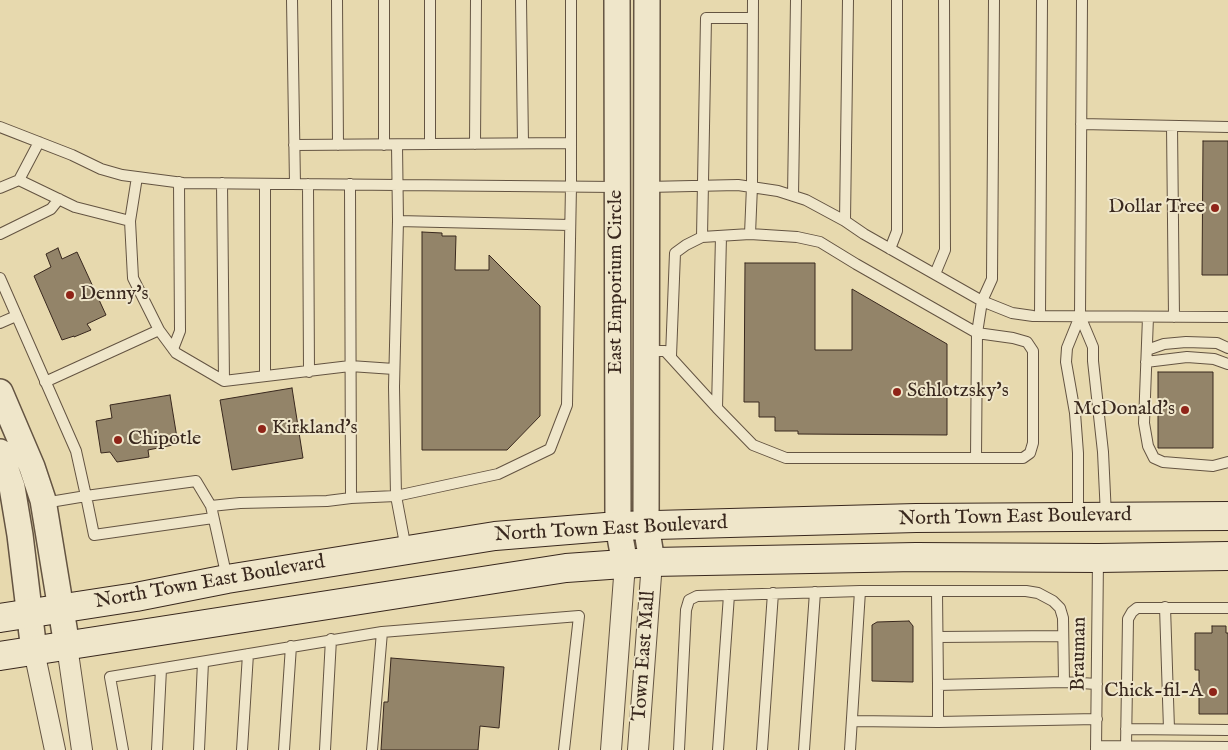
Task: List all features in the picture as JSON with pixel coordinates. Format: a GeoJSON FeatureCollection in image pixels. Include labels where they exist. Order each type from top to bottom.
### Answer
{"type":"FeatureCollection","features":[{"type":"Feature","properties":{"kind":"main road"},"geometry":{"type":"LineString","coordinates":[[1098,558],[1106,516]]}},
{"type":"Feature","properties":{"kind":"main road","name":"North Town East Boulevard"},"geometry":{"type":"LineString","coordinates":[[0,618],[495,536],[646,525],[916,518],[1228,516]]}},
{"type":"Feature","properties":{"kind":"main road"},"geometry":{"type":"LineString","coordinates":[[1078,517],[1098,558]]}},
{"type":"Feature","properties":{"kind":"main road","name":"North Town East Boulevard"},"geometry":{"type":"LineString","coordinates":[[0,656],[566,568],[638,563],[916,557],[1098,558],[1228,556]]}},
{"type":"Feature","properties":{"kind":"street","name":"East Emporium Circle"},"geometry":{"type":"LineString","coordinates":[[617,0],[618,526],[638,563]]}},
{"type":"Feature","properties":{"kind":"street","name":"East Emporium Circle"},"geometry":{"type":"LineString","coordinates":[[638,563],[646,525],[647,0]]}},
{"type":"Feature","properties":{"kind":"street"},"geometry":{"type":"LineString","coordinates":[[616,187],[646,187]]}},
{"type":"Feature","properties":{"kind":"street"},"geometry":{"type":"LineString","coordinates":[[0,392],[32,467],[43,504],[82,750]]}},
{"type":"Feature","properties":{"kind":"street"},"geometry":{"type":"LineString","coordinates":[[0,452],[12,487],[20,535],[34,651],[55,750]]}},
{"type":"Feature","properties":{"kind":"street","name":"Town East Mall"},"geometry":{"type":"LineString","coordinates":[[611,750],[638,563]]}},
{"type":"Feature","properties":{"kind":"street","name":"Town East Mall"},"geometry":{"type":"LineString","coordinates":[[638,563],[638,750]]}},
{"type":"Feature","properties":{"kind":"lane"},"geometry":{"type":"LineString","coordinates":[[292,0],[295,184]]}},
{"type":"Feature","properties":{"kind":"lane"},"geometry":{"type":"LineString","coordinates":[[337,0],[338,145]]}},
{"type":"Feature","properties":{"kind":"lane"},"geometry":{"type":"LineString","coordinates":[[384,0],[384,145]]}},
{"type":"Feature","properties":{"kind":"lane"},"geometry":{"type":"LineString","coordinates":[[430,0],[430,144]]}},
{"type":"Feature","properties":{"kind":"lane"},"geometry":{"type":"LineString","coordinates":[[475,144],[476,0]]}},
{"type":"Feature","properties":{"kind":"lane"},"geometry":{"type":"LineString","coordinates":[[522,0],[523,144]]}},
{"type":"Feature","properties":{"kind":"lane"},"geometry":{"type":"LineString","coordinates":[[211,506],[396,496],[498,474],[550,449],[567,405],[571,186],[571,0]]}},
{"type":"Feature","properties":{"kind":"lane"},"geometry":{"type":"LineString","coordinates":[[750,234],[753,0]]}},
{"type":"Feature","properties":{"kind":"lane"},"geometry":{"type":"LineString","coordinates":[[793,196],[796,0]]}},
{"type":"Feature","properties":{"kind":"lane"},"geometry":{"type":"LineString","coordinates":[[845,221],[848,0]]}},
{"type":"Feature","properties":{"kind":"lane"},"geometry":{"type":"LineString","coordinates":[[890,249],[897,231],[897,0]]}},
{"type":"Feature","properties":{"kind":"lane"},"geometry":{"type":"LineString","coordinates":[[935,274],[945,250],[944,0]]}},
{"type":"Feature","properties":{"kind":"lane"},"geometry":{"type":"LineString","coordinates":[[976,458],[976,333],[982,301],[992,279],[994,0]]}},
{"type":"Feature","properties":{"kind":"lane"},"geometry":{"type":"LineString","coordinates":[[1040,316],[1042,0]]}},
{"type":"Feature","properties":{"kind":"lane"},"geometry":{"type":"LineString","coordinates":[[1078,517],[1078,453],[1075,413],[1066,362],[1067,348],[1080,316],[1082,0]]}},
{"type":"Feature","properties":{"kind":"lane"},"geometry":{"type":"LineString","coordinates":[[702,237],[706,18],[753,18]]}},
{"type":"Feature","properties":{"kind":"lane"},"geometry":{"type":"LineString","coordinates":[[1081,124],[1228,127]]}},
{"type":"Feature","properties":{"kind":"lane"},"geometry":{"type":"LineString","coordinates":[[1172,126],[1174,316]]}},
{"type":"Feature","properties":{"kind":"lane"},"geometry":{"type":"LineString","coordinates":[[0,127],[101,169],[122,175],[179,182],[616,187]]}},
{"type":"Feature","properties":{"kind":"lane"},"geometry":{"type":"LineString","coordinates":[[0,188],[19,180],[39,142]]}},
{"type":"Feature","properties":{"kind":"lane"},"geometry":{"type":"LineString","coordinates":[[294,146],[571,143]]}},
{"type":"Feature","properties":{"kind":"lane"},"geometry":{"type":"LineString","coordinates":[[397,145],[398,221],[394,369],[396,496],[407,550]]}},
{"type":"Feature","properties":{"kind":"lane"},"geometry":{"type":"LineString","coordinates":[[137,176],[130,221],[133,278],[159,330],[176,353],[224,381],[350,366],[394,369]]}},
{"type":"Feature","properties":{"kind":"lane"},"geometry":{"type":"LineString","coordinates":[[19,180],[75,207],[130,221]]}},
{"type":"Feature","properties":{"kind":"lane"},"geometry":{"type":"LineString","coordinates":[[173,349],[180,330],[179,182]]}},
{"type":"Feature","properties":{"kind":"lane"},"geometry":{"type":"LineString","coordinates":[[222,183],[224,381]]}},
{"type":"Feature","properties":{"kind":"lane"},"geometry":{"type":"LineString","coordinates":[[265,184],[266,376]]}},
{"type":"Feature","properties":{"kind":"lane"},"geometry":{"type":"LineString","coordinates":[[308,184],[309,372]]}},
{"type":"Feature","properties":{"kind":"lane"},"geometry":{"type":"LineString","coordinates":[[350,184],[351,498]]}},
{"type":"Feature","properties":{"kind":"lane"},"geometry":{"type":"LineString","coordinates":[[646,187],[724,184],[752,186],[778,191],[806,200],[982,301],[1012,313],[1040,316],[1228,317]]}},
{"type":"Feature","properties":{"kind":"lane"},"geometry":{"type":"LineString","coordinates":[[0,234],[51,209],[59,199]]}},
{"type":"Feature","properties":{"kind":"lane"},"geometry":{"type":"LineString","coordinates":[[398,221],[570,225]]}},
{"type":"Feature","properties":{"kind":"lane"},"geometry":{"type":"LineString","coordinates":[[646,351],[665,351],[753,445],[786,458],[1023,458],[1030,453],[1033,442],[1033,351],[1027,342],[1013,338],[976,333],[820,242],[797,237],[750,234],[702,237],[675,253],[671,356]]}},
{"type":"Feature","properties":{"kind":"lane"},"geometry":{"type":"LineString","coordinates":[[717,408],[721,236]]}},
{"type":"Feature","properties":{"kind":"lane"},"geometry":{"type":"LineString","coordinates":[[0,278],[76,451],[94,535],[213,518]]}},
{"type":"Feature","properties":{"kind":"lane"},"geometry":{"type":"LineString","coordinates":[[0,323],[16,316]]}},
{"type":"Feature","properties":{"kind":"lane"},"geometry":{"type":"LineString","coordinates":[[1080,316],[1093,347],[1106,516]]}},
{"type":"Feature","properties":{"kind":"lane"},"geometry":{"type":"LineString","coordinates":[[1148,316],[1144,423],[1148,446],[1154,458],[1163,462],[1213,466],[1228,462]]}},
{"type":"Feature","properties":{"kind":"lane"},"geometry":{"type":"LineString","coordinates":[[45,382],[159,330]]}},
{"type":"Feature","properties":{"kind":"lane"},"geometry":{"type":"LineString","coordinates":[[1146,350],[1164,344],[1186,342],[1217,343],[1228,348]]}},
{"type":"Feature","properties":{"kind":"lane"},"geometry":{"type":"LineString","coordinates":[[1146,362],[1188,357],[1214,359],[1228,364]]}},
{"type":"Feature","properties":{"kind":"lane"},"geometry":{"type":"LineString","coordinates":[[43,504],[86,496],[196,481],[211,506],[227,579]]}},
{"type":"Feature","properties":{"kind":"lane","name":"Brauman"},"geometry":{"type":"LineString","coordinates":[[1096,748],[1098,558]]}},
{"type":"Feature","properties":{"kind":"lane"},"geometry":{"type":"LineString","coordinates":[[679,750],[686,610],[689,600],[697,596],[860,591],[1026,591],[1038,593],[1053,601],[1060,608],[1063,618],[1064,682]]}},
{"type":"Feature","properties":{"kind":"lane"},"geometry":{"type":"LineString","coordinates":[[850,750],[860,591]]}},
{"type":"Feature","properties":{"kind":"lane"},"geometry":{"type":"LineString","coordinates":[[804,750],[816,592]]}},
{"type":"Feature","properties":{"kind":"lane"},"geometry":{"type":"LineString","coordinates":[[936,592],[938,722]]}},
{"type":"Feature","properties":{"kind":"lane"},"geometry":{"type":"LineString","coordinates":[[762,750],[773,593]]}},
{"type":"Feature","properties":{"kind":"lane"},"geometry":{"type":"LineString","coordinates":[[718,750],[729,595]]}},
{"type":"Feature","properties":{"kind":"lane"},"geometry":{"type":"LineString","coordinates":[[1166,607],[1169,729]]}},
{"type":"Feature","properties":{"kind":"lane"},"geometry":{"type":"LineString","coordinates":[[1128,748],[1126,729],[1128,619],[1137,608],[1228,608]]}},
{"type":"Feature","properties":{"kind":"lane"},"geometry":{"type":"LineString","coordinates":[[123,750],[110,678],[331,639],[382,632],[578,616],[564,750]]}},
{"type":"Feature","properties":{"kind":"lane"},"geometry":{"type":"LineString","coordinates":[[372,750],[382,632]]}},
{"type":"Feature","properties":{"kind":"lane"},"geometry":{"type":"LineString","coordinates":[[938,637],[1063,636]]}},
{"type":"Feature","properties":{"kind":"lane"},"geometry":{"type":"LineString","coordinates":[[325,750],[331,639]]}},
{"type":"Feature","properties":{"kind":"lane"},"geometry":{"type":"LineString","coordinates":[[284,750],[292,646]]}},
{"type":"Feature","properties":{"kind":"lane"},"geometry":{"type":"LineString","coordinates":[[242,750],[248,654]]}},
{"type":"Feature","properties":{"kind":"lane"},"geometry":{"type":"LineString","coordinates":[[199,750],[203,662]]}},
{"type":"Feature","properties":{"kind":"lane"},"geometry":{"type":"LineString","coordinates":[[157,750],[162,668]]}},
{"type":"Feature","properties":{"kind":"lane"},"geometry":{"type":"LineString","coordinates":[[938,685],[1064,682],[1097,684]]}},
{"type":"Feature","properties":{"kind":"lane"},"geometry":{"type":"LineString","coordinates":[[852,721],[938,722],[1097,719]]}},
{"type":"Feature","properties":{"kind":"lane"},"geometry":{"type":"LineString","coordinates":[[1126,729],[1228,730]]}},
{"type":"Feature","properties":{"kind":"lane"},"geometry":{"type":"LineString","coordinates":[[1096,748],[1228,747]]}},
{"type":"Feature","properties":{"kind":"building","name":"Dollar Tree"},"geometry":{"type":"Polygon","coordinates":[[[1203,141],[1228,141],[1228,275],[1202,275],[1203,141]]]}},
{"type":"Feature","properties":{"kind":"building"},"geometry":{"type":"Polygon","coordinates":[[[422,232],[442,233],[442,236],[456,236],[455,270],[489,270],[489,255],[540,306],[540,416],[507,450],[422,450],[422,232]]]}},
{"type":"Feature","properties":{"kind":"building","name":"Denny's"},"geometry":{"type":"Polygon","coordinates":[[[58,248],[62,259],[77,252],[106,315],[87,324],[91,330],[62,340],[34,276],[51,267],[46,254],[58,248]]]}},
{"type":"Feature","properties":{"kind":"building"},"geometry":{"type":"Polygon","coordinates":[[[745,263],[815,263],[815,350],[852,350],[852,289],[947,344],[947,435],[798,434],[798,431],[775,431],[775,417],[759,417],[759,402],[744,402],[745,263]]]}},
{"type":"Feature","properties":{"kind":"building","name":"McDonald's"},"geometry":{"type":"Polygon","coordinates":[[[1158,372],[1213,372],[1213,448],[1158,448],[1158,372]]]}},
{"type":"Feature","properties":{"kind":"building","name":"Kirkland's"},"geometry":{"type":"Polygon","coordinates":[[[292,388],[303,458],[232,470],[220,400],[292,388]]]}},
{"type":"Feature","properties":{"kind":"building"},"geometry":{"type":"Polygon","coordinates":[[[170,395],[178,444],[148,450],[149,457],[117,462],[110,452],[101,453],[96,421],[112,418],[110,405],[170,395]]]}},
{"type":"Feature","properties":{"kind":"building"},"geometry":{"type":"Polygon","coordinates":[[[909,621],[913,626],[913,682],[872,681],[872,625],[877,622],[909,621]]]}},
{"type":"Feature","properties":{"kind":"building","name":"Chick-fil-A"},"geometry":{"type":"Polygon","coordinates":[[[1212,626],[1226,626],[1226,633],[1228,633],[1228,714],[1199,714],[1199,670],[1195,670],[1195,633],[1212,633],[1212,626]]]}},
{"type":"Feature","properties":{"kind":"building"},"geometry":{"type":"Polygon","coordinates":[[[391,658],[504,667],[499,728],[480,726],[478,750],[381,750],[384,702],[388,702],[391,658]]]}},
{"type":"Feature","properties":{"kind":"place","name":"Dollar Tree"},"geometry":{"type":"Point","coordinates":[1215,208]}},
{"type":"Feature","properties":{"kind":"place","name":"Denny's"},"geometry":{"type":"Point","coordinates":[70,295]}},
{"type":"Feature","properties":{"kind":"place","name":"Schlotzsky's"},"geometry":{"type":"Point","coordinates":[897,392]}},
{"type":"Feature","properties":{"kind":"place","name":"McDonald's"},"geometry":{"type":"Point","coordinates":[1185,410]}},
{"type":"Feature","properties":{"kind":"place","name":"Kirkland's"},"geometry":{"type":"Point","coordinates":[262,429]}},
{"type":"Feature","properties":{"kind":"place","name":"Chipotle"},"geometry":{"type":"Point","coordinates":[118,440]}},
{"type":"Feature","properties":{"kind":"place","name":"Chick-fil-A"},"geometry":{"type":"Point","coordinates":[1213,692]}}]}
